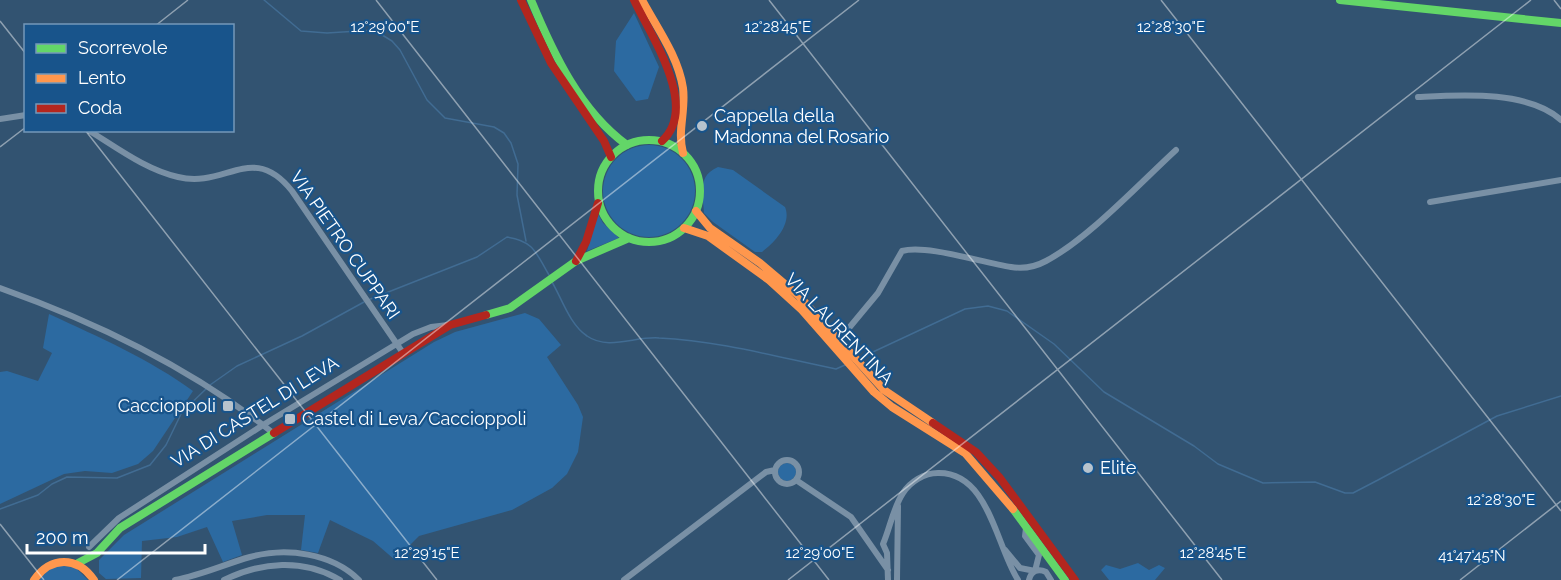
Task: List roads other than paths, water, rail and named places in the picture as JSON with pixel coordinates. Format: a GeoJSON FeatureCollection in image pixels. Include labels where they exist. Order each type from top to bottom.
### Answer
{"type":"FeatureCollection","features":[{"type":"Feature","properties":{"kind":"main road"},"geometry":{"type":"LineString","coordinates":[[521,0],[551,63],[604,141],[611,157]]}},
{"type":"Feature","properties":{"kind":"main road"},"geometry":{"type":"LineString","coordinates":[[531,0],[549,40],[578,89],[610,133],[627,145]]}},
{"type":"Feature","properties":{"kind":"main road"},"geometry":{"type":"LineString","coordinates":[[634,0],[670,73],[675,90],[676,104],[671,129],[662,141]]}},
{"type":"Feature","properties":{"kind":"main road"},"geometry":{"type":"LineString","coordinates":[[576,261],[629,238],[657,241],[673,236],[684,228],[696,211],[699,183],[695,168],[684,153],[680,136],[684,104],[682,84],[642,0]]}},
{"type":"Feature","properties":{"kind":"main road"},"geometry":{"type":"LineString","coordinates":[[1340,0],[1424,4],[1561,23]]}},
{"type":"Feature","properties":{"kind":"main road"},"geometry":{"type":"LineString","coordinates":[[576,261],[586,242],[599,201],[599,178],[611,157],[627,145],[645,140],[662,141],[684,153]]}},
{"type":"Feature","properties":{"kind":"main road"},"geometry":{"type":"LineString","coordinates":[[599,201],[609,223],[629,238]]}},
{"type":"Feature","properties":{"kind":"main road","name":"VIA LAURENTINA"},"geometry":{"type":"LineString","coordinates":[[696,211],[710,228],[784,283],[839,340],[852,362],[892,397],[947,430],[976,452],[1000,478],[1075,580]]}},
{"type":"Feature","properties":{"kind":"main road","name":"VIA LAURENTINA"},"geometry":{"type":"LineString","coordinates":[[684,228],[708,236],[770,280],[852,362],[892,407],[965,453],[988,476],[1065,580]]}},
{"type":"Feature","properties":{"kind":"main road","name":"VIA DI CASTEL DI LEVA"},"geometry":{"type":"LineString","coordinates":[[78,563],[120,528],[403,353],[450,325],[510,308],[576,261]]}},
{"type":"Feature","properties":{"kind":"main road","name":"VIA DI CASTEL DI LEVA"},"geometry":{"type":"LineString","coordinates":[[93,550],[94,579]]}},
{"type":"Feature","properties":{"kind":"main road"},"geometry":{"type":"LineString","coordinates":[[34,580],[40,570],[62,560],[78,563],[94,579]]}},
{"type":"Feature","properties":{"kind":"street"},"geometry":{"type":"LineString","coordinates":[[1418,96],[1498,97],[1539,106],[1561,120]]}},
{"type":"Feature","properties":{"kind":"street"},"geometry":{"type":"LineString","coordinates":[[0,118],[24,115]]}},
{"type":"Feature","properties":{"kind":"street","name":"VIA PIETRO CUPPARI"},"geometry":{"type":"LineString","coordinates":[[91,132],[160,172],[181,178],[209,177],[249,168],[268,170],[292,191],[403,353]]}},
{"type":"Feature","properties":{"kind":"street"},"geometry":{"type":"LineString","coordinates":[[839,340],[878,292],[902,251],[936,253],[1013,267],[1036,265],[1052,257],[1079,237],[1176,150]]}},
{"type":"Feature","properties":{"kind":"street"},"geometry":{"type":"LineString","coordinates":[[1430,202],[1561,180]]}},
{"type":"Feature","properties":{"kind":"street"},"geometry":{"type":"LineString","coordinates":[[0,288],[32,299],[150,353],[218,395],[273,433]]}},
{"type":"Feature","properties":{"kind":"street","name":"VIA DI CASTEL DI LEVA"},"geometry":{"type":"LineString","coordinates":[[93,550],[119,518],[263,425],[396,343],[426,328],[450,325]]}},
{"type":"Feature","properties":{"kind":"street"},"geometry":{"type":"LineString","coordinates":[[796,480],[798,469],[790,460],[778,463],[775,470],[776,478],[783,483],[796,480],[842,509],[889,572]]}},
{"type":"Feature","properties":{"kind":"street"},"geometry":{"type":"LineString","coordinates":[[624,580],[766,472],[775,470]]}},
{"type":"Feature","properties":{"kind":"street"},"geometry":{"type":"LineString","coordinates":[[888,580],[889,572],[884,541],[898,502],[907,487],[926,475],[938,472],[957,476],[969,483],[979,494],[1018,580]]}},
{"type":"Feature","properties":{"kind":"street"},"geometry":{"type":"LineString","coordinates":[[897,580],[898,502]]}},
{"type":"Feature","properties":{"kind":"street"},"geometry":{"type":"LineString","coordinates":[[1026,528],[1024,536],[1039,555],[1039,566],[1029,580]]}},
{"type":"Feature","properties":{"kind":"street"},"geometry":{"type":"LineString","coordinates":[[868,541],[874,545],[893,537],[899,543]]}},
{"type":"Feature","properties":{"kind":"street"},"geometry":{"type":"LineString","coordinates":[[872,549],[899,554]]}},
{"type":"Feature","properties":{"kind":"street"},"geometry":{"type":"LineString","coordinates":[[1004,549],[1020,568],[1046,572],[1051,580]]}},
{"type":"Feature","properties":{"kind":"street"},"geometry":{"type":"LineString","coordinates":[[175,580],[205,573],[250,557],[286,553],[328,560],[350,572],[359,580]]}},
{"type":"Feature","properties":{"kind":"street"},"geometry":{"type":"LineString","coordinates":[[224,580],[253,569],[284,565],[311,568],[340,580]]}},
{"type":"Feature","properties":{"kind":"waterway"},"geometry":{"type":"LineString","coordinates":[[264,0],[301,31],[327,33],[374,30],[392,41],[400,50],[427,100],[445,118],[494,127],[504,133],[511,143],[518,164],[517,195],[526,241]]}},
{"type":"Feature","properties":{"kind":"waterway"},"geometry":{"type":"LineString","coordinates":[[368,300],[477,257],[507,237],[529,245],[549,275]]}},
{"type":"Feature","properties":{"kind":"waterway"},"geometry":{"type":"LineString","coordinates":[[552,282],[576,325],[587,336],[595,340],[613,343],[659,338],[704,342],[836,369],[845,365]]}},
{"type":"Feature","properties":{"kind":"waterway"},"geometry":{"type":"LineString","coordinates":[[210,385],[237,366],[302,336],[364,302]]}},
{"type":"Feature","properties":{"kind":"waterway"},"geometry":{"type":"LineString","coordinates":[[860,358],[965,309],[988,306],[1007,311],[1054,344],[1104,392],[1194,446],[1218,464],[1263,483],[1315,482],[1345,493],[1353,493],[1497,416],[1561,396]]}},
{"type":"Feature","properties":{"kind":"waterway"},"geometry":{"type":"LineString","coordinates":[[0,509],[38,495],[52,484],[67,477],[117,478],[150,465],[166,445],[182,412],[207,388]]}},
{"type":"Feature","properties":{"kind":"place","name":"Cappella della Madonna del Rosario"},"geometry":{"type":"Point","coordinates":[702,126]}},
{"type":"Feature","properties":{"kind":"place","name":"Caccioppoli"},"geometry":{"type":"Point","coordinates":[228,406]}},
{"type":"Feature","properties":{"kind":"place","name":"Castel di Leva/Caccioppoli"},"geometry":{"type":"Point","coordinates":[290,419]}},
{"type":"Feature","properties":{"kind":"place","name":"Elite"},"geometry":{"type":"Point","coordinates":[1088,468]}}]}
